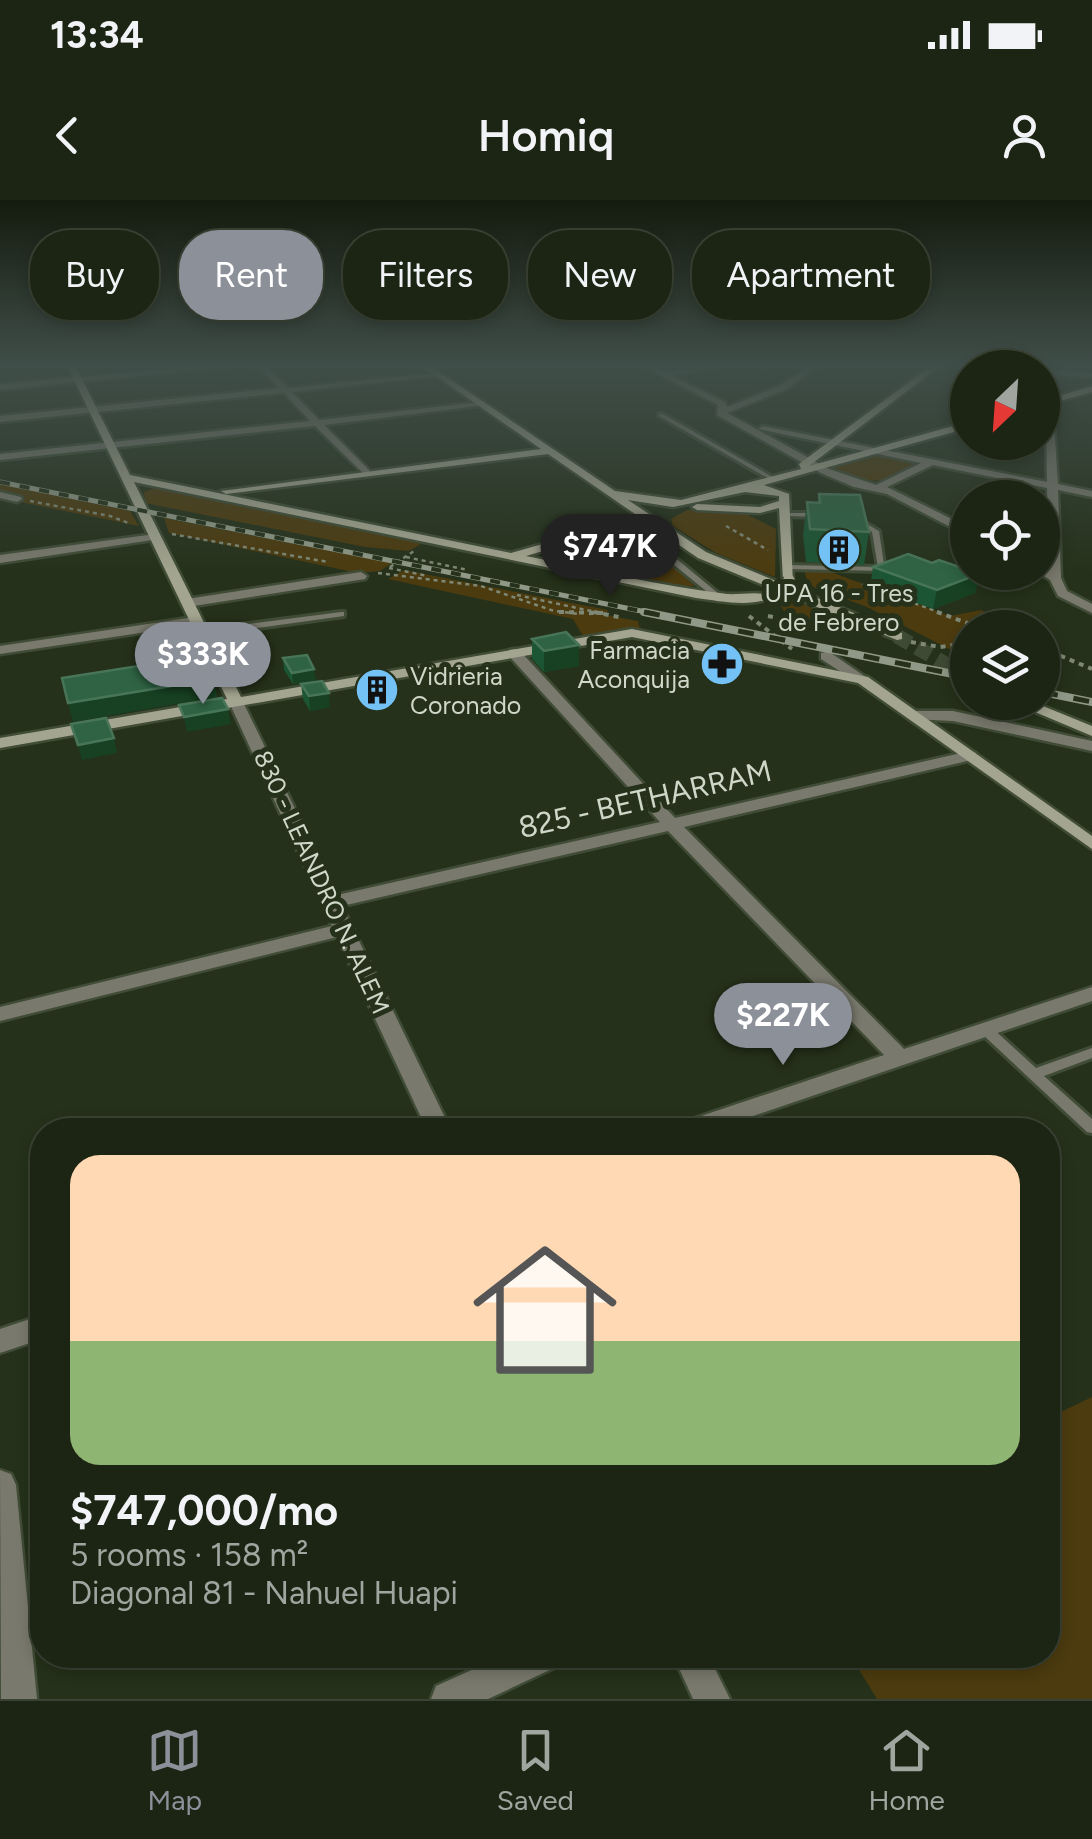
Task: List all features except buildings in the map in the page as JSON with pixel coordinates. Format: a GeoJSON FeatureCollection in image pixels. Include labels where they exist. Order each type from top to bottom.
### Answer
{"type":"FeatureCollection","features":[{"type":"Feature","properties":{"kind":"street","name":"830 - LEANDRO N. ALEM"},"geometry":{"type":"LineString","coordinates":[[105,435],[334,902],[433,1118]]}},
{"type":"Feature","properties":{"kind":"street"},"geometry":{"type":"LineString","coordinates":[[0,457],[200,435]]}},
{"type":"Feature","properties":{"kind":"street"},"geometry":{"type":"LineString","coordinates":[[329,435],[366,473]]}},
{"type":"Feature","properties":{"kind":"street"},"geometry":{"type":"LineString","coordinates":[[525,435],[714,562],[898,636]]}},
{"type":"Feature","properties":{"kind":"street"},"geometry":{"type":"LineString","coordinates":[[759,435],[858,485],[880,487],[950,523]]}},
{"type":"Feature","properties":{"kind":"street"},"geometry":{"type":"LineString","coordinates":[[792,435],[1016,480]]}},
{"type":"Feature","properties":{"kind":"street"},"geometry":{"type":"LineString","coordinates":[[814,464],[846,435]]}},
{"type":"Feature","properties":{"kind":"street"},"geometry":{"type":"LineString","coordinates":[[609,492],[672,503],[725,493],[814,464],[932,435]]}},
{"type":"Feature","properties":{"kind":"street"},"geometry":{"type":"LineString","coordinates":[[214,494],[548,451]]}},
{"type":"Feature","properties":{"kind":"street"},"geometry":{"type":"LineString","coordinates":[[880,487],[930,463]]}},
{"type":"Feature","properties":{"kind":"street"},"geometry":{"type":"LineString","coordinates":[[128,478],[720,598],[766,597],[782,592],[790,570],[782,487],[791,474]]}},
{"type":"Feature","properties":{"kind":"street"},"geometry":{"type":"LineString","coordinates":[[743,488],[765,488],[784,504]]}},
{"type":"Feature","properties":{"kind":"street"},"geometry":{"type":"LineString","coordinates":[[1060,488],[1092,494]]}},
{"type":"Feature","properties":{"kind":"street"},"geometry":{"type":"LineString","coordinates":[[725,493],[723,500],[775,524],[787,536]]}},
{"type":"Feature","properties":{"kind":"street"},"geometry":{"type":"LineString","coordinates":[[0,495],[17,499]]}},
{"type":"Feature","properties":{"kind":"street"},"geometry":{"type":"LineString","coordinates":[[658,527],[668,514],[696,507],[738,509],[784,504]]}},
{"type":"Feature","properties":{"kind":"street"},"geometry":{"type":"LineString","coordinates":[[609,528],[635,511]]}},
{"type":"Feature","properties":{"kind":"street"},"geometry":{"type":"LineString","coordinates":[[508,557],[609,528],[658,527]]}},
{"type":"Feature","properties":{"kind":"street"},"geometry":{"type":"LineString","coordinates":[[0,558],[155,536]]}},
{"type":"Feature","properties":{"kind":"street"},"geometry":{"type":"LineString","coordinates":[[541,548],[540,558],[555,566]]}},
{"type":"Feature","properties":{"kind":"street"},"geometry":{"type":"LineString","coordinates":[[187,603],[361,576]]}},
{"type":"Feature","properties":{"kind":"street"},"geometry":{"type":"LineString","coordinates":[[1060,590],[1092,609]]}},
{"type":"Feature","properties":{"kind":"street"},"geometry":{"type":"LineString","coordinates":[[0,650],[198,627]]}},
{"type":"Feature","properties":{"kind":"street"},"geometry":{"type":"LineString","coordinates":[[0,743],[623,633],[862,680]]}},
{"type":"Feature","properties":{"kind":"street"},"geometry":{"type":"LineString","coordinates":[[514,653],[670,823],[899,1057]]}},
{"type":"Feature","properties":{"kind":"street"},"geometry":{"type":"LineString","coordinates":[[826,656],[1092,844]]}},
{"type":"Feature","properties":{"kind":"street"},"geometry":{"type":"LineString","coordinates":[[916,716],[953,716],[1092,746]]}},
{"type":"Feature","properties":{"kind":"street"},"geometry":{"type":"LineString","coordinates":[[1060,719],[1092,732]]}},
{"type":"Feature","properties":{"kind":"street","name":"825 - BETHARRAM"},"geometry":{"type":"LineString","coordinates":[[334,902],[970,756]]}},
{"type":"Feature","properties":{"kind":"street"},"geometry":{"type":"LineString","coordinates":[[0,1014],[344,929]]}},
{"type":"Feature","properties":{"kind":"street"},"geometry":{"type":"LineString","coordinates":[[720,1118],[1092,994]]}},
{"type":"Feature","properties":{"kind":"street"},"geometry":{"type":"LineString","coordinates":[[0,1341],[30,1331]]}},
{"type":"Feature","properties":{"kind":"street"},"geometry":{"type":"LineString","coordinates":[[0,1486],[18,1699]]}},
{"type":"Feature","properties":{"kind":"street"},"geometry":{"type":"LineString","coordinates":[[450,1699],[516,1668]]}},
{"type":"Feature","properties":{"kind":"street"},"geometry":{"type":"LineString","coordinates":[[696,1668],[712,1699]]}},
{"type":"Feature","properties":{"kind":"lane"},"geometry":{"type":"LineString","coordinates":[[696,435],[774,479]]}},
{"type":"Feature","properties":{"kind":"lane"},"geometry":{"type":"LineString","coordinates":[[784,504],[828,515]]}},
{"type":"Feature","properties":{"kind":"lane"},"geometry":{"type":"LineString","coordinates":[[790,570],[882,569],[874,528],[840,516]]}},
{"type":"Feature","properties":{"kind":"lane"},"geometry":{"type":"LineString","coordinates":[[609,528],[642,535],[720,598]]}},
{"type":"Feature","properties":{"kind":"lane"},"geometry":{"type":"LineString","coordinates":[[198,627],[340,614]]}},
{"type":"Feature","properties":{"kind":"lane"},"geometry":{"type":"LineString","coordinates":[[986,1030],[1088,1120]]}},
{"type":"Feature","properties":{"kind":"lane"},"geometry":{"type":"LineString","coordinates":[[1034,1074],[1092,1054]]}},
{"type":"Feature","properties":{"kind":"path"},"geometry":{"type":"LineString","coordinates":[[17,499],[110,516],[142,527],[146,535],[190,534],[342,565]]}},
{"type":"Feature","properties":{"kind":"path"},"geometry":{"type":"LineString","coordinates":[[696,507],[790,570]]}},
{"type":"Feature","properties":{"kind":"path"},"geometry":{"type":"LineString","coordinates":[[380,573],[434,539]]}},
{"type":"Feature","properties":{"kind":"path"},"geometry":{"type":"LineString","coordinates":[[406,556],[468,570]]}},
{"type":"Feature","properties":{"kind":"path"},"geometry":{"type":"LineString","coordinates":[[389,568],[501,592],[537,608],[578,617],[603,614]]}},
{"type":"Feature","properties":{"kind":"path"},"geometry":{"type":"LineString","coordinates":[[361,576],[380,573],[470,584]]}},
{"type":"Feature","properties":{"kind":"path"},"geometry":{"type":"LineString","coordinates":[[863,584],[950,616]]}},
{"type":"Feature","properties":{"kind":"path"},"geometry":{"type":"LineString","coordinates":[[720,598],[801,656],[804,667]]}},
{"type":"Feature","properties":{"kind":"path"},"geometry":{"type":"LineString","coordinates":[[1060,656],[1092,669]]}},
{"type":"Feature","properties":{"kind":"shaded area"},"geometry":{"type":"Polygon","coordinates":[[[881,455],[921,463],[876,481],[856,479],[829,469],[881,455]]]}},
{"type":"Feature","properties":{"kind":"shaded area"},"geometry":{"type":"Polygon","coordinates":[[[0,484],[130,511],[139,526],[0,498],[0,484]]]}},
{"type":"Feature","properties":{"kind":"shaded area"},"geometry":{"type":"Polygon","coordinates":[[[158,487],[429,539],[409,551],[365,547],[145,503],[144,492],[158,487]]]}},
{"type":"Feature","properties":{"kind":"shaded area"},"geometry":{"type":"Polygon","coordinates":[[[687,510],[742,512],[776,529],[775,577],[716,553],[673,526],[671,519],[687,510]]]}},
{"type":"Feature","properties":{"kind":"shaded area"},"geometry":{"type":"Polygon","coordinates":[[[164,518],[392,563],[380,571],[358,573],[169,533],[164,518]]]}},
{"type":"Feature","properties":{"kind":"shaded area"},"geometry":{"type":"Polygon","coordinates":[[[609,532],[645,544],[695,586],[675,586],[559,562],[547,553],[551,548],[609,532]]]}},
{"type":"Feature","properties":{"kind":"shaded area"},"geometry":{"type":"Polygon","coordinates":[[[404,570],[608,610],[605,615],[638,621],[641,633],[625,630],[584,638],[573,619],[388,579],[404,570]]]}},
{"type":"Feature","properties":{"kind":"shaded area"},"geometry":{"type":"Polygon","coordinates":[[[804,570],[828,571],[950,616],[950,649],[867,607],[808,585],[804,570]]]}},
{"type":"Feature","properties":{"kind":"shaded area"},"geometry":{"type":"Polygon","coordinates":[[[788,598],[879,636],[787,617],[778,600],[788,598]]]}},
{"type":"Feature","properties":{"kind":"shaded area"},"geometry":{"type":"Polygon","coordinates":[[[1092,1397],[1092,1699],[877,1699],[858,1668],[1060,1668],[1060,1412],[1092,1397]]]}},
{"type":"Feature","properties":{"kind":"tunnel"},"geometry":{"type":"LineString","coordinates":[[897,636],[950,667]]}},
{"type":"Feature","properties":{"kind":"railway"},"geometry":{"type":"LineString","coordinates":[[0,482],[656,614]]}},
{"type":"Feature","properties":{"kind":"railway"},"geometry":{"type":"LineString","coordinates":[[644,612],[950,673]]}},
{"type":"Feature","properties":{"kind":"railway"},"geometry":{"type":"LineString","coordinates":[[1060,696],[1092,702]]}},
{"type":"Feature","properties":{"kind":"place","name":"UPA 16 - Tres de Febrero"},"geometry":{"type":"Point","coordinates":[839,550]}},
{"type":"Feature","properties":{"kind":"place","name":"Farmacia Aconquija"},"geometry":{"type":"Point","coordinates":[722,664]}},
{"type":"Feature","properties":{"kind":"place","name":"Vidrieria Coronado"},"geometry":{"type":"Point","coordinates":[377,690]}}]}
